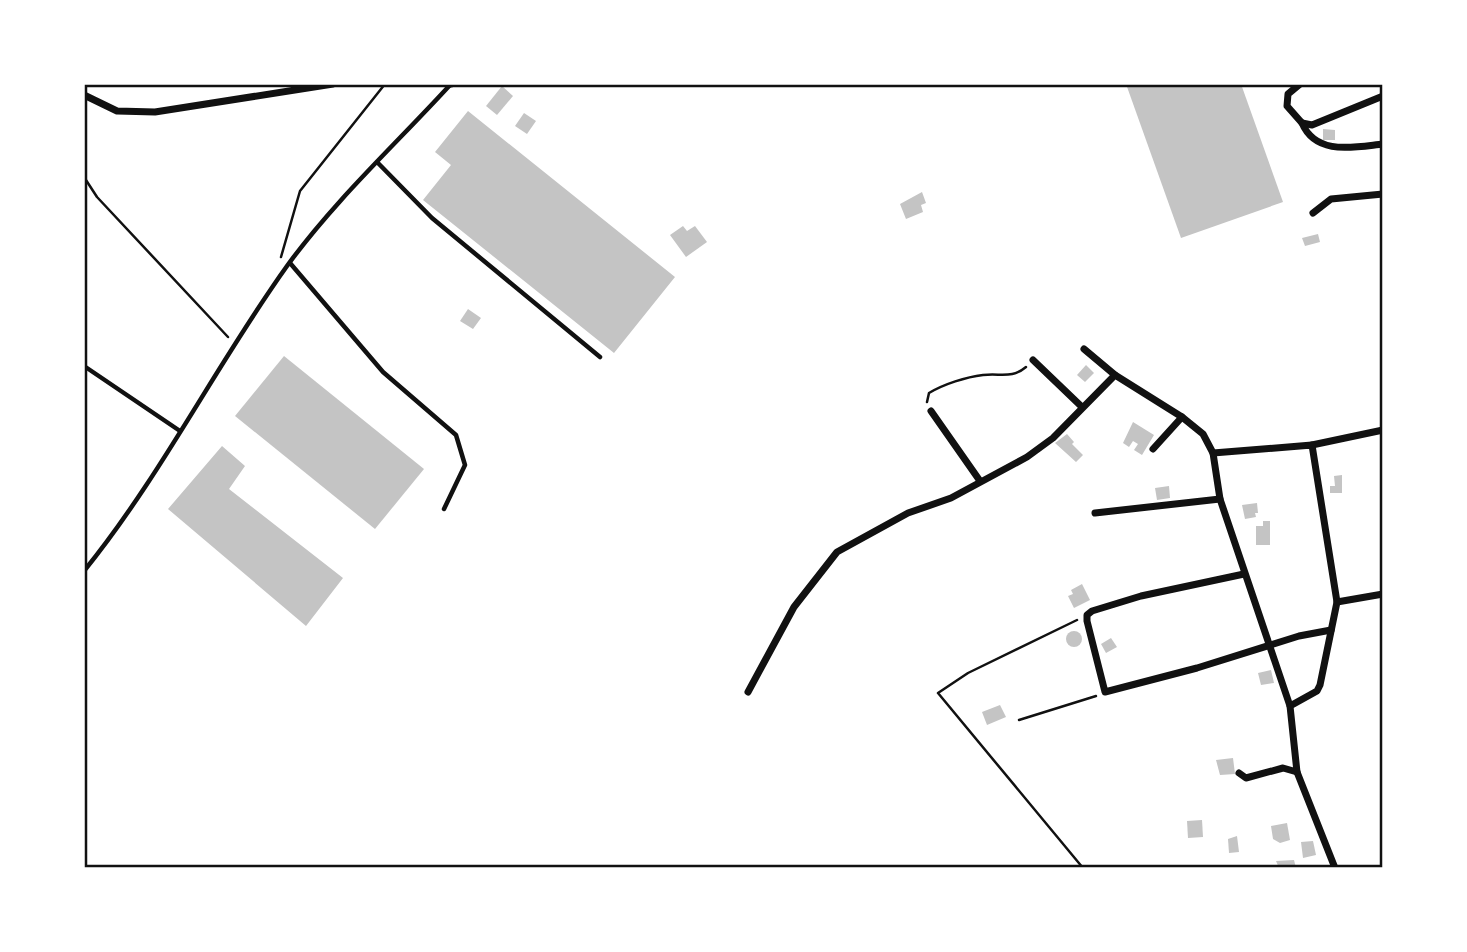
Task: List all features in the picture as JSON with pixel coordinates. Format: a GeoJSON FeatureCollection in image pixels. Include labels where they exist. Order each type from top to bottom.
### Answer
{"type":"FeatureCollection","features":[{"type":"Feature","properties":{"kind":"street"},"geometry":{"type":"LineString","coordinates":[[84,95],[117,111],[155,113],[333,84]]}},
{"type":"Feature","properties":{"kind":"street"},"geometry":{"type":"LineString","coordinates":[[1300,84],[1288,94],[1287,106],[1302,123],[1307,134],[1326,146],[1350,148],[1383,144]]}},
{"type":"Feature","properties":{"kind":"street"},"geometry":{"type":"LineString","coordinates":[[1302,123],[1312,125],[1383,96]]}},
{"type":"Feature","properties":{"kind":"street"},"geometry":{"type":"LineString","coordinates":[[1314,213],[1331,199],[1383,194]]}},
{"type":"Feature","properties":{"kind":"street"},"geometry":{"type":"LineString","coordinates":[[1084,349],[1115,375],[1182,417],[1203,435],[1213,453],[1220,499],[1244,574],[1272,645],[1290,706],[1297,772],[1335,868]]}},
{"type":"Feature","properties":{"kind":"street"},"geometry":{"type":"LineString","coordinates":[[1033,360],[1082,407]]}},
{"type":"Feature","properties":{"kind":"street"},"geometry":{"type":"LineString","coordinates":[[748,692],[794,607],[837,552],[908,513],[951,498],[1027,457],[1053,438],[1115,375]]}},
{"type":"Feature","properties":{"kind":"street"},"geometry":{"type":"LineString","coordinates":[[931,411],[980,481]]}},
{"type":"Feature","properties":{"kind":"street"},"geometry":{"type":"LineString","coordinates":[[1153,449],[1182,417]]}},
{"type":"Feature","properties":{"kind":"street"},"geometry":{"type":"LineString","coordinates":[[1213,453],[1312,445],[1383,430]]}},
{"type":"Feature","properties":{"kind":"street"},"geometry":{"type":"LineString","coordinates":[[1290,706],[1317,691],[1321,685],[1338,601],[1312,445]]}},
{"type":"Feature","properties":{"kind":"street"},"geometry":{"type":"LineString","coordinates":[[1095,513],[1220,499]]}},
{"type":"Feature","properties":{"kind":"street"},"geometry":{"type":"LineString","coordinates":[[1244,574],[1141,596],[1087,615],[1105,692],[1331,630]]}},
{"type":"Feature","properties":{"kind":"street"},"geometry":{"type":"LineString","coordinates":[[1338,601],[1383,594]]}},
{"type":"Feature","properties":{"kind":"street"},"geometry":{"type":"LineString","coordinates":[[1239,773],[1246,778],[1283,768],[1297,772]]}},
{"type":"Feature","properties":{"kind":"lane"},"geometry":{"type":"LineString","coordinates":[[84,571],[180,431],[289,263],[450,84]]}},
{"type":"Feature","properties":{"kind":"lane"},"geometry":{"type":"LineString","coordinates":[[377,163],[432,218],[600,357]]}},
{"type":"Feature","properties":{"kind":"lane"},"geometry":{"type":"LineString","coordinates":[[289,263],[383,372],[456,435],[465,464],[444,509]]}},
{"type":"Feature","properties":{"kind":"lane"},"geometry":{"type":"LineString","coordinates":[[84,366],[180,431]]}},
{"type":"Feature","properties":{"kind":"path"},"geometry":{"type":"LineString","coordinates":[[279,263],[300,191],[385,84]]}},
{"type":"Feature","properties":{"kind":"path"},"geometry":{"type":"LineString","coordinates":[[84,177],[97,197],[235,344]]}},
{"type":"Feature","properties":{"kind":"path"},"geometry":{"type":"LineString","coordinates":[[931,411],[927,396],[933,390],[981,375],[1013,376],[1033,360]]}},
{"type":"Feature","properties":{"kind":"path"},"geometry":{"type":"LineString","coordinates":[[1083,868],[938,693],[968,673],[1087,615]]}},
{"type":"Feature","properties":{"kind":"path"},"geometry":{"type":"LineString","coordinates":[[1019,720],[1105,692]]}},
{"type":"Feature","properties":{"kind":"building"},"geometry":{"type":"Polygon","coordinates":[[[1126,84],[1241,84],[1283,202],[1181,238],[1126,84]]]}},
{"type":"Feature","properties":{"kind":"building"},"geometry":{"type":"Polygon","coordinates":[[[502,86],[513,96],[497,115],[486,106],[502,86]]]}},
{"type":"Feature","properties":{"kind":"building"},"geometry":{"type":"Polygon","coordinates":[[[468,111],[675,277],[614,353],[423,200],[451,165],[435,152],[468,111]]]}},
{"type":"Feature","properties":{"kind":"building"},"geometry":{"type":"Polygon","coordinates":[[[524,113],[536,121],[527,134],[515,126],[524,113]]]}},
{"type":"Feature","properties":{"kind":"building"},"geometry":{"type":"Polygon","coordinates":[[[1323,129],[1335,130],[1335,140],[1323,140],[1323,129]]]}},
{"type":"Feature","properties":{"kind":"building"},"geometry":{"type":"Polygon","coordinates":[[[922,192],[926,203],[921,205],[923,212],[906,219],[900,204],[922,192]]]}},
{"type":"Feature","properties":{"kind":"building"},"geometry":{"type":"Polygon","coordinates":[[[683,226],[687,231],[695,226],[707,242],[686,257],[670,235],[683,226]]]}},
{"type":"Feature","properties":{"kind":"building"},"geometry":{"type":"Polygon","coordinates":[[[1318,234],[1320,242],[1305,246],[1302,238],[1318,234]]]}},
{"type":"Feature","properties":{"kind":"building"},"geometry":{"type":"Polygon","coordinates":[[[468,309],[481,318],[473,329],[460,321],[468,309]]]}},
{"type":"Feature","properties":{"kind":"building"},"geometry":{"type":"Polygon","coordinates":[[[284,356],[424,469],[375,529],[235,416],[284,356]]]}},
{"type":"Feature","properties":{"kind":"building"},"geometry":{"type":"Polygon","coordinates":[[[1086,365],[1094,373],[1085,382],[1077,375],[1086,365]]]}},
{"type":"Feature","properties":{"kind":"building"},"geometry":{"type":"Polygon","coordinates":[[[1133,422],[1154,435],[1142,455],[1134,450],[1138,444],[1133,441],[1129,447],[1123,443],[1133,422]]]}},
{"type":"Feature","properties":{"kind":"building"},"geometry":{"type":"Polygon","coordinates":[[[1067,434],[1083,455],[1076,462],[1055,443],[1067,434]]]}},
{"type":"Feature","properties":{"kind":"building"},"geometry":{"type":"Polygon","coordinates":[[[222,446],[245,466],[229,489],[343,578],[306,626],[168,509],[222,446]]]}},
{"type":"Feature","properties":{"kind":"building"},"geometry":{"type":"Polygon","coordinates":[[[1342,475],[1342,493],[1330,493],[1330,486],[1335,486],[1334,476],[1342,475]]]}},
{"type":"Feature","properties":{"kind":"building"},"geometry":{"type":"Polygon","coordinates":[[[1169,486],[1170,498],[1157,500],[1155,488],[1169,486]]]}},
{"type":"Feature","properties":{"kind":"building"},"geometry":{"type":"Polygon","coordinates":[[[1257,503],[1256,517],[1245,519],[1242,505],[1257,503]]]}},
{"type":"Feature","properties":{"kind":"building"},"geometry":{"type":"Polygon","coordinates":[[[1263,521],[1270,521],[1270,545],[1256,545],[1256,526],[1263,526],[1263,521]]]}},
{"type":"Feature","properties":{"kind":"building"},"geometry":{"type":"Polygon","coordinates":[[[1082,584],[1090,600],[1074,608],[1068,596],[1073,594],[1071,590],[1082,584]]]}},
{"type":"Feature","properties":{"kind":"building"},"geometry":{"type":"Polygon","coordinates":[[[1074,631],[1080,633],[1080,645],[1074,647],[1068,645],[1066,639],[1068,633],[1074,631]]]}},
{"type":"Feature","properties":{"kind":"building"},"geometry":{"type":"Polygon","coordinates":[[[1111,638],[1117,647],[1106,653],[1101,644],[1111,638]]]}},
{"type":"Feature","properties":{"kind":"building"},"geometry":{"type":"Polygon","coordinates":[[[1271,670],[1274,683],[1261,685],[1258,673],[1271,670]]]}},
{"type":"Feature","properties":{"kind":"building"},"geometry":{"type":"Polygon","coordinates":[[[1000,705],[1006,717],[987,725],[982,712],[1000,705]]]}},
{"type":"Feature","properties":{"kind":"building"},"geometry":{"type":"Polygon","coordinates":[[[1233,758],[1235,774],[1220,775],[1216,760],[1233,758]]]}},
{"type":"Feature","properties":{"kind":"building"},"geometry":{"type":"Polygon","coordinates":[[[1202,820],[1203,837],[1188,838],[1187,821],[1202,820]]]}},
{"type":"Feature","properties":{"kind":"building"},"geometry":{"type":"Polygon","coordinates":[[[1287,823],[1290,840],[1280,843],[1273,839],[1271,826],[1287,823]]]}},
{"type":"Feature","properties":{"kind":"building"},"geometry":{"type":"Polygon","coordinates":[[[1237,836],[1239,852],[1229,853],[1228,839],[1237,836]]]}},
{"type":"Feature","properties":{"kind":"building"},"geometry":{"type":"Polygon","coordinates":[[[1313,841],[1316,855],[1303,858],[1301,842],[1313,841]]]}},
{"type":"Feature","properties":{"kind":"building"},"geometry":{"type":"Polygon","coordinates":[[[1294,860],[1296,868],[1279,868],[1276,861],[1294,860]]]}}]}
